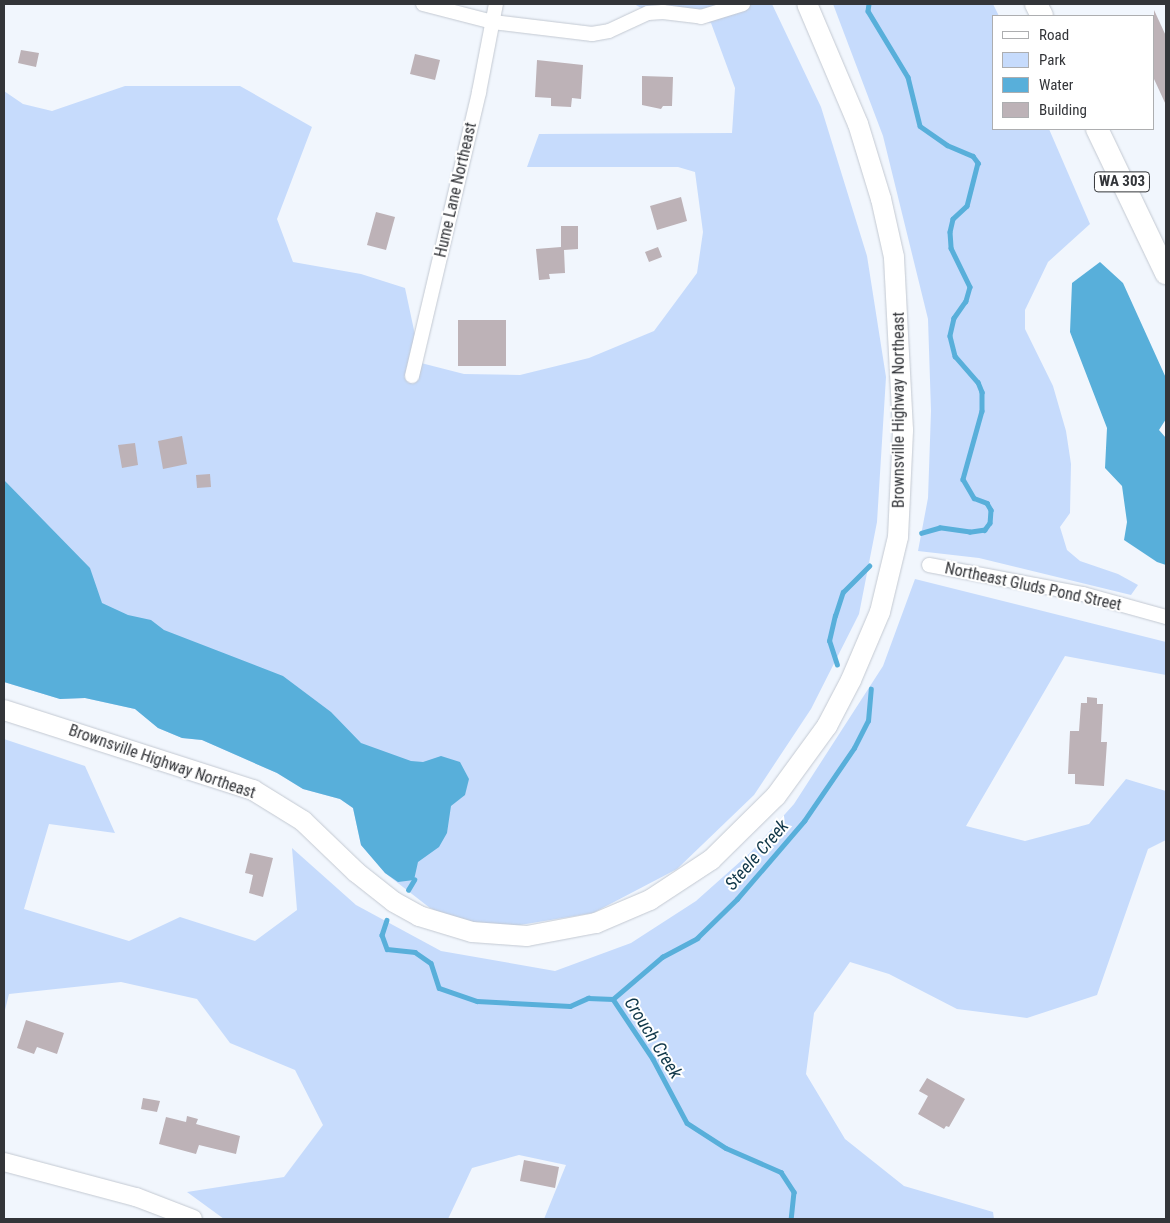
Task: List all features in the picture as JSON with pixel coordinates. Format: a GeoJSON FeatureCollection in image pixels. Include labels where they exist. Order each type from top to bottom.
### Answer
{"type":"FeatureCollection","features":[{"type":"Feature","properties":{"kind":"highway","name":"WA 303"},"geometry":{"type":"LineString","coordinates":[[1096,130],[1166,273]]}},
{"type":"Feature","properties":{"kind":"main road","name":"Brownsville Highway Northeast"},"geometry":{"type":"LineString","coordinates":[[4,710],[253,790],[303,821],[356,872],[394,902],[419,916],[472,932],[527,936],[596,922],[650,900],[712,860],[776,796],[827,726],[851,680],[880,612],[898,537],[903,430],[894,257],[881,199],[861,132],[807,4]]}},
{"type":"Feature","properties":{"kind":"street"},"geometry":{"type":"LineString","coordinates":[[423,4],[493,22],[592,34],[609,31],[648,13],[664,12],[700,17],[743,4]]}},
{"type":"Feature","properties":{"kind":"street","name":"Hume Lane Northeast"},"geometry":{"type":"LineString","coordinates":[[412,376],[496,4]]}},
{"type":"Feature","properties":{"kind":"street","name":"Northeast Gluds Pond Street"},"geometry":{"type":"LineString","coordinates":[[929,565],[1083,594],[1166,617]]}},
{"type":"Feature","properties":{"kind":"street"},"geometry":{"type":"LineString","coordinates":[[4,1162],[136,1197],[193,1219]]}},
{"type":"Feature","properties":{"kind":"green space"},"geometry":{"type":"Polygon","coordinates":[[[634,4],[772,4],[821,107],[867,256],[886,377],[877,522],[859,614],[811,709],[754,795],[677,869],[593,913],[495,929],[453,919],[430,908],[385,873],[361,845],[353,808],[340,799],[303,789],[277,773],[202,740],[182,738],[158,728],[135,709],[85,698],[60,699],[4,682],[4,91],[23,104],[52,111],[125,86],[240,86],[312,127],[277,219],[293,262],[361,274],[405,288],[421,363],[464,374],[520,375],[589,358],[654,331],[697,273],[703,232],[695,172],[678,167],[527,167],[539,134],[732,133],[735,88],[711,23],[643,9],[634,4]]]}},
{"type":"Feature","properties":{"kind":"green space"},"geometry":{"type":"Polygon","coordinates":[[[833,4],[993,4],[998,15],[992,15],[992,130],[1049,130],[1090,224],[1048,262],[1025,310],[1025,329],[1053,386],[1066,431],[1071,464],[1070,513],[1060,527],[1067,550],[1080,561],[1118,574],[1138,585],[1131,595],[979,558],[918,551],[928,498],[931,411],[928,319],[883,136],[833,4]]]}},
{"type":"Feature","properties":{"kind":"green space"},"geometry":{"type":"Polygon","coordinates":[[[915,579],[1166,642],[1166,675],[1065,656],[966,826],[1025,841],[1089,824],[1126,779],[1166,791],[1166,840],[1148,849],[1097,995],[1027,1018],[957,1009],[889,974],[850,962],[814,1013],[806,1074],[845,1139],[904,1186],[993,1212],[994,1219],[544,1219],[566,1165],[519,1155],[472,1168],[448,1219],[224,1219],[187,1192],[284,1177],[323,1125],[295,1070],[230,1043],[197,999],[121,982],[9,994],[4,1014],[4,739],[85,766],[115,833],[49,824],[24,909],[129,941],[180,917],[255,941],[297,910],[292,848],[356,905],[441,951],[555,971],[631,943],[696,901],[751,852],[794,804],[883,666],[915,579]]]}},
{"type":"Feature","properties":{"kind":"water"},"geometry":{"type":"Polygon","coordinates":[[[1100,262],[1123,283],[1166,378],[1166,419],[1159,430],[1166,438],[1166,565],[1157,562],[1124,540],[1127,522],[1122,486],[1105,468],[1107,428],[1070,332],[1072,283],[1100,262]]]}},
{"type":"Feature","properties":{"kind":"water"},"geometry":{"type":"Polygon","coordinates":[[[4,480],[90,568],[102,603],[128,615],[151,620],[164,630],[283,676],[331,712],[361,743],[411,761],[423,762],[441,756],[460,762],[469,779],[465,795],[451,806],[447,833],[439,847],[418,862],[414,880],[398,882],[385,873],[361,845],[353,808],[340,799],[303,789],[277,773],[202,740],[182,738],[158,728],[135,709],[85,698],[60,699],[4,682],[4,480]]]}},
{"type":"Feature","properties":{"kind":"building"},"geometry":{"type":"Polygon","coordinates":[[[1154,10],[1166,36],[1166,105],[1155,81],[1154,10]]]}},
{"type":"Feature","properties":{"kind":"building"},"geometry":{"type":"Polygon","coordinates":[[[21,50],[39,53],[36,67],[18,63],[21,50]]]}},
{"type":"Feature","properties":{"kind":"building"},"geometry":{"type":"Polygon","coordinates":[[[415,54],[440,60],[435,80],[410,74],[415,54]]]}},
{"type":"Feature","properties":{"kind":"building"},"geometry":{"type":"Polygon","coordinates":[[[537,60],[583,65],[581,99],[572,98],[571,107],[551,106],[551,98],[535,97],[537,60]]]}},
{"type":"Feature","properties":{"kind":"building"},"geometry":{"type":"Polygon","coordinates":[[[642,76],[673,77],[672,106],[663,106],[661,109],[642,105],[642,76]]]}},
{"type":"Feature","properties":{"kind":"building"},"geometry":{"type":"Polygon","coordinates":[[[681,197],[687,221],[657,230],[650,206],[681,197]]]}},
{"type":"Feature","properties":{"kind":"building"},"geometry":{"type":"Polygon","coordinates":[[[376,212],[395,217],[386,250],[367,245],[376,212]]]}},
{"type":"Feature","properties":{"kind":"building"},"geometry":{"type":"Polygon","coordinates":[[[561,226],[578,226],[578,249],[564,250],[565,273],[549,274],[550,279],[539,280],[536,249],[561,247],[561,226]]]}},
{"type":"Feature","properties":{"kind":"building"},"geometry":{"type":"Polygon","coordinates":[[[658,247],[662,257],[649,262],[645,252],[658,247]]]}},
{"type":"Feature","properties":{"kind":"building"},"geometry":{"type":"Polygon","coordinates":[[[458,320],[506,320],[506,366],[458,366],[458,320]]]}},
{"type":"Feature","properties":{"kind":"building"},"geometry":{"type":"Polygon","coordinates":[[[182,436],[187,464],[163,469],[158,441],[182,436]]]}},
{"type":"Feature","properties":{"kind":"building"},"geometry":{"type":"Polygon","coordinates":[[[135,443],[138,465],[122,468],[118,445],[135,443]]]}},
{"type":"Feature","properties":{"kind":"building"},"geometry":{"type":"Polygon","coordinates":[[[210,474],[211,487],[197,488],[196,475],[210,474]]]}},
{"type":"Feature","properties":{"kind":"building"},"geometry":{"type":"Polygon","coordinates":[[[1087,697],[1097,698],[1097,704],[1103,704],[1101,742],[1107,742],[1104,786],[1075,784],[1075,774],[1068,774],[1070,731],[1079,731],[1081,703],[1087,703],[1087,697]]]}},
{"type":"Feature","properties":{"kind":"building"},"geometry":{"type":"Polygon","coordinates":[[[250,853],[273,858],[263,897],[249,893],[253,875],[245,873],[250,853]]]}},
{"type":"Feature","properties":{"kind":"building"},"geometry":{"type":"Polygon","coordinates":[[[26,1020],[64,1033],[57,1054],[37,1047],[34,1054],[17,1048],[26,1020]]]}},
{"type":"Feature","properties":{"kind":"building"},"geometry":{"type":"Polygon","coordinates":[[[927,1078],[965,1099],[949,1127],[946,1126],[944,1129],[918,1114],[928,1096],[919,1091],[927,1078]]]}},
{"type":"Feature","properties":{"kind":"building"},"geometry":{"type":"Polygon","coordinates":[[[143,1098],[160,1101],[157,1112],[141,1109],[143,1098]]]}},
{"type":"Feature","properties":{"kind":"building"},"geometry":{"type":"Polygon","coordinates":[[[187,1116],[198,1119],[196,1124],[240,1136],[236,1154],[199,1145],[196,1154],[159,1144],[166,1117],[186,1122],[187,1116]]]}},
{"type":"Feature","properties":{"kind":"building"},"geometry":{"type":"Polygon","coordinates":[[[524,1160],[559,1167],[555,1188],[520,1181],[524,1160]]]}},
{"type":"Feature","properties":{"kind":"waterway","name":"Steele Creek"},"geometry":{"type":"LineString","coordinates":[[869,4],[868,11],[908,77],[920,126],[947,145],[973,156],[978,163],[967,206],[953,219],[950,232],[951,248],[970,287],[966,301],[954,318],[950,336],[955,356],[978,382],[982,392],[982,411],[963,479],[974,498],[987,503],[991,510],[990,523],[985,530],[970,532],[940,528],[922,533]]}},
{"type":"Feature","properties":{"kind":"waterway","name":"Steele Creek"},"geometry":{"type":"LineString","coordinates":[[837,665],[829,641],[835,616],[843,592],[869,566]]}},
{"type":"Feature","properties":{"kind":"waterway","name":"Steele Creek"},"geometry":{"type":"LineString","coordinates":[[613,999],[662,957],[697,938],[737,899],[804,821],[854,748],[868,721],[871,689]]}},
{"type":"Feature","properties":{"kind":"waterway","name":"Crouch Creek"},"geometry":{"type":"LineString","coordinates":[[408,890],[414,880]]}},
{"type":"Feature","properties":{"kind":"waterway","name":"Crouch Creek"},"geometry":{"type":"LineString","coordinates":[[387,920],[382,935],[387,949],[415,952],[431,963],[439,988],[477,1001],[570,1006],[588,998],[613,999]]}},
{"type":"Feature","properties":{"kind":"waterway","name":"Crouch Creek"},"geometry":{"type":"LineString","coordinates":[[613,999],[653,1059],[687,1123],[726,1148],[781,1172],[794,1192],[791,1219]]}}]}
